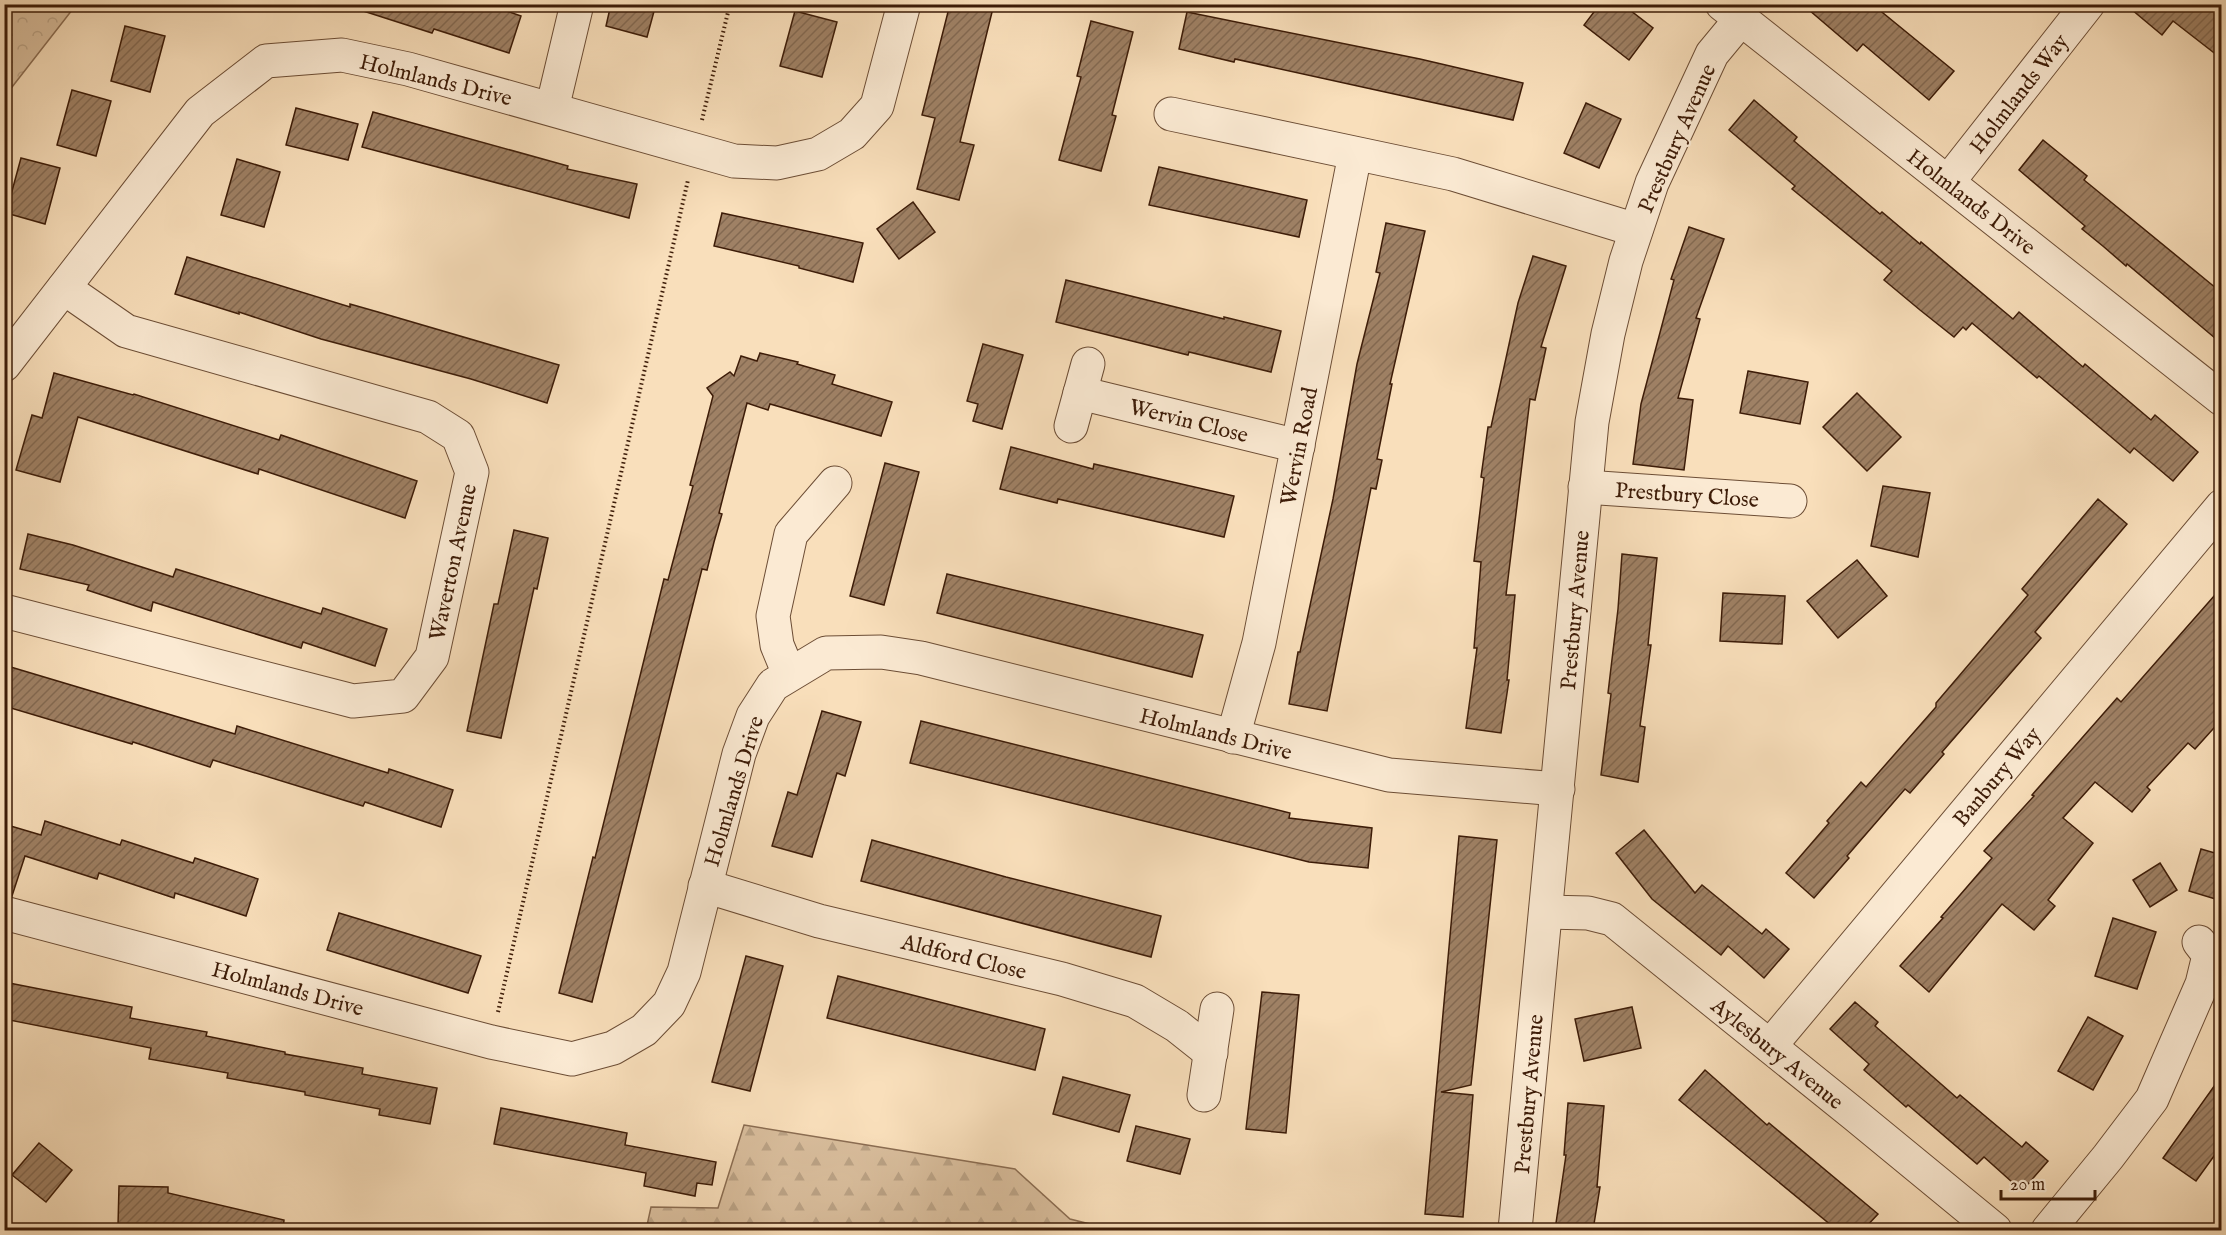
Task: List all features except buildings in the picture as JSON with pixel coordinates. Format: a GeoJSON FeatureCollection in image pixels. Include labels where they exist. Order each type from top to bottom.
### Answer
{"type":"FeatureCollection","features":[{"type":"Feature","properties":{"kind":"street"},"geometry":{"type":"LineString","coordinates":[[552,109],[577,4]]}},
{"type":"Feature","properties":{"kind":"street","name":"Holmlands Drive"},"geometry":{"type":"LineString","coordinates":[[4,365],[200,112],[266,61],[342,55],[408,69],[734,161],[777,163],[818,154],[852,134],[878,106],[904,4]]}},
{"type":"Feature","properties":{"kind":"street","name":"Holmlands Way"},"geometry":{"type":"LineString","coordinates":[[1948,182],[2088,4]]}},
{"type":"Feature","properties":{"kind":"street","name":"Holmlands Drive"},"geometry":{"type":"LineString","coordinates":[[1732,12],[2222,399]]}},
{"type":"Feature","properties":{"kind":"street","name":"Prestbury Avenue"},"geometry":{"type":"LineString","coordinates":[[1515,1230],[1592,422],[1608,334],[1626,261],[1652,183],[1732,12]]}},
{"type":"Feature","properties":{"kind":"street"},"geometry":{"type":"LineString","coordinates":[[1171,114],[1453,174],[1636,230]]}},
{"type":"Feature","properties":{"kind":"street","name":"Wervin Road"},"geometry":{"type":"LineString","coordinates":[[1233,737],[1259,643],[1355,154]]}},
{"type":"Feature","properties":{"kind":"street","name":"Waverton Avenue"},"geometry":{"type":"LineString","coordinates":[[4,611],[353,701],[403,696],[432,657],[472,472],[458,436],[428,417],[126,331],[64,288]]}},
{"type":"Feature","properties":{"kind":"street","name":"Wervin Close"},"geometry":{"type":"LineString","coordinates":[[1071,426],[1084,379],[1298,446]]}},
{"type":"Feature","properties":{"kind":"street"},"geometry":{"type":"LineString","coordinates":[[789,674],[777,645],[773,616],[791,534],[835,483]]}},
{"type":"Feature","properties":{"kind":"street","name":"Prestbury Close"},"geometry":{"type":"LineString","coordinates":[[1585,487],[1790,501]]}},
{"type":"Feature","properties":{"kind":"street","name":"Banbury Way"},"geometry":{"type":"LineString","coordinates":[[1770,1046],[2222,506]]}},
{"type":"Feature","properties":{"kind":"street","name":"Holmlands Drive"},"geometry":{"type":"LineString","coordinates":[[4,913],[491,1042],[573,1059],[613,1048],[644,1030],[669,1004],[684,972],[739,754],[753,716],[773,685],[826,653],[881,652],[921,658],[1389,775],[1558,789]]}},
{"type":"Feature","properties":{"kind":"street","name":"Aldford Close"},"geometry":{"type":"LineString","coordinates":[[705,886],[819,921],[1062,979],[1135,1001],[1178,1026],[1211,1053]]}},
{"type":"Feature","properties":{"kind":"street","name":"Aylesbury Avenue"},"geometry":{"type":"LineString","coordinates":[[1546,912],[1588,912],[1612,919],[1995,1230]]}},
{"type":"Feature","properties":{"kind":"street"},"geometry":{"type":"LineString","coordinates":[[2048,1230],[2152,1099],[2202,984],[2210,948]]}},
{"type":"Feature","properties":{"kind":"street"},"geometry":{"type":"LineString","coordinates":[[1204,1095],[1217,1009]]}},
{"type":"Feature","properties":{"kind":"path"},"geometry":{"type":"LineString","coordinates":[[491,1042],[730,4]]}},
{"type":"Feature","properties":{"kind":"green space"},"geometry":{"type":"Polygon","coordinates":[[[4,5],[76,5],[5,96],[4,5]]]}},
{"type":"Feature","properties":{"kind":"green space"},"geometry":{"type":"Polygon","coordinates":[[[744,1125],[1015,1169],[1070,1219],[1114,1230],[646,1230],[651,1207],[718,1208],[744,1125]]]}}]}
